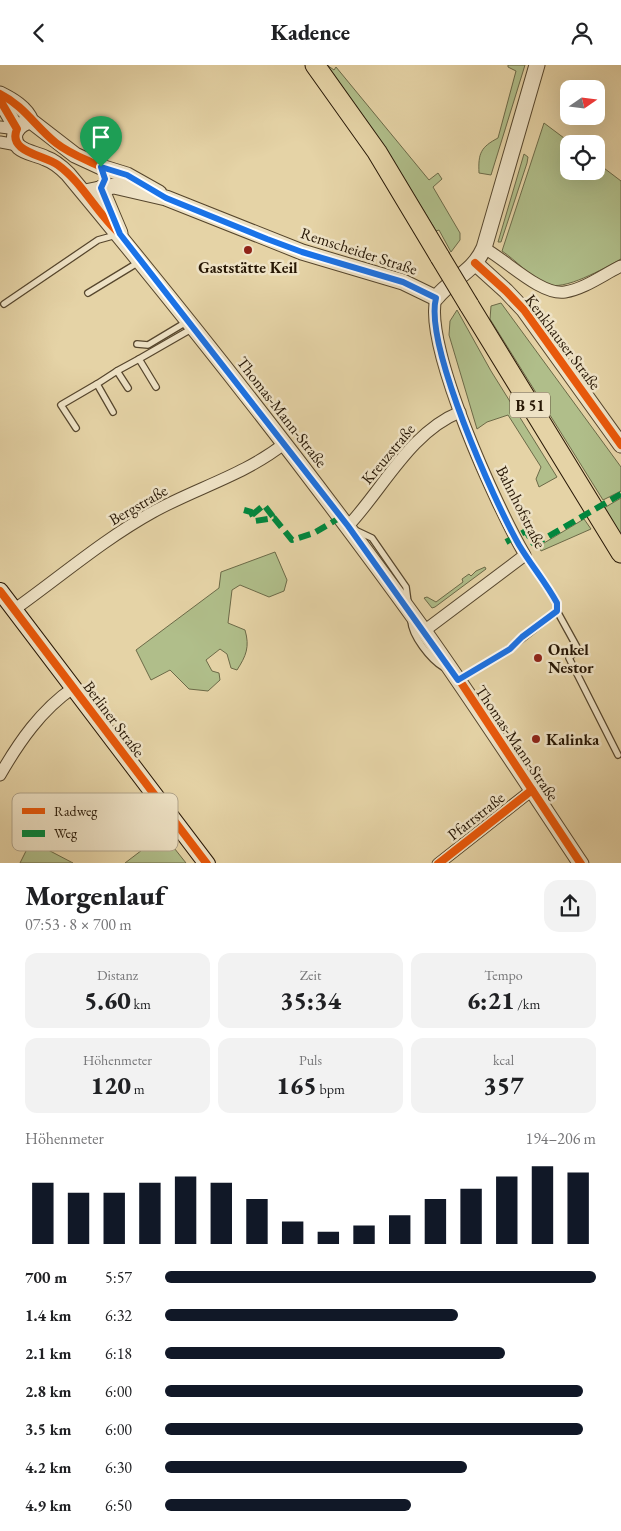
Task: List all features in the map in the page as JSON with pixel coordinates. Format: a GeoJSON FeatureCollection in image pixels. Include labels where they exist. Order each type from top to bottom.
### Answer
{"type":"FeatureCollection","features":[{"type":"Feature","properties":{"kind":"main road","name":"B 51"},"geometry":{"type":"LineString","coordinates":[[315,65],[377,152],[621,553]]}},
{"type":"Feature","properties":{"kind":"main road","name":"Berliner Straße"},"geometry":{"type":"LineString","coordinates":[[0,591],[153,793]]}},
{"type":"Feature","properties":{"kind":"main road","name":"Berliner Straße"},"geometry":{"type":"LineString","coordinates":[[178,825],[207,863]]}},
{"type":"Feature","properties":{"kind":"street"},"geometry":{"type":"LineString","coordinates":[[436,298],[447,286],[466,274],[484,247],[537,65]]}},
{"type":"Feature","properties":{"kind":"street","name":"Remscheider Straße"},"geometry":{"type":"LineString","coordinates":[[0,94],[25,111],[31,121],[55,142],[81,159],[127,175],[166,198]]}},
{"type":"Feature","properties":{"kind":"street"},"geometry":{"type":"LineString","coordinates":[[0,99],[17,129]]}},
{"type":"Feature","properties":{"kind":"street"},"geometry":{"type":"LineString","coordinates":[[0,142],[17,145],[15,139],[17,129],[25,122],[31,121]]}},
{"type":"Feature","properties":{"kind":"street"},"geometry":{"type":"LineString","coordinates":[[0,127],[17,129]]}},
{"type":"Feature","properties":{"kind":"street","name":"Thomas-Mann-Straße"},"geometry":{"type":"LineString","coordinates":[[17,145],[24,150],[47,158],[62,168],[85,193],[107,223],[120,234],[192,323],[348,526],[410,611],[581,863]]}},
{"type":"Feature","properties":{"kind":"street"},"geometry":{"type":"LineString","coordinates":[[85,193],[101,188],[105,179],[101,167]]}},
{"type":"Feature","properties":{"kind":"street","name":"Remscheider Straße"},"geometry":{"type":"LineString","coordinates":[[101,188],[114,186],[166,198],[302,252],[403,282],[436,298]]}},
{"type":"Feature","properties":{"kind":"street","name":"Thomas-Mann-Straße"},"geometry":{"type":"LineString","coordinates":[[101,188],[120,234]]}},
{"type":"Feature","properties":{"kind":"street"},"geometry":{"type":"LineString","coordinates":[[484,247],[501,257],[542,288],[557,293],[572,290],[621,266]]}},
{"type":"Feature","properties":{"kind":"street","name":"Kenkhauser Straße"},"geometry":{"type":"LineString","coordinates":[[475,263],[524,310],[621,445]]}},
{"type":"Feature","properties":{"kind":"street","name":"Bahnhofstraße"},"geometry":{"type":"LineString","coordinates":[[436,298],[434,312],[435,328],[460,411],[494,496],[525,555]]}},
{"type":"Feature","properties":{"kind":"street","name":"Kreuzstraße"},"geometry":{"type":"LineString","coordinates":[[348,526],[412,448],[435,424],[460,411]]}},
{"type":"Feature","properties":{"kind":"street","name":"Bergstraße"},"geometry":{"type":"LineString","coordinates":[[15,609],[136,522],[195,490],[252,466],[285,443]]}},
{"type":"Feature","properties":{"kind":"street"},"geometry":{"type":"LineString","coordinates":[[424,631],[525,555]]}},
{"type":"Feature","properties":{"kind":"street"},"geometry":{"type":"LineString","coordinates":[[0,775],[42,714],[73,688]]}},
{"type":"Feature","properties":{"kind":"street","name":"Pfarrstraße"},"geometry":{"type":"LineString","coordinates":[[438,863],[532,790]]}},
{"type":"Feature","properties":{"kind":"lane"},"geometry":{"type":"LineString","coordinates":[[4,304],[98,240],[120,234]]}},
{"type":"Feature","properties":{"kind":"lane"},"geometry":{"type":"LineString","coordinates":[[88,293],[141,260]]}},
{"type":"Feature","properties":{"kind":"lane"},"geometry":{"type":"LineString","coordinates":[[137,344],[148,345],[192,323]]}},
{"type":"Feature","properties":{"kind":"lane"},"geometry":{"type":"LineString","coordinates":[[76,428],[61,405],[138,359],[192,323]]}},
{"type":"Feature","properties":{"kind":"lane"},"geometry":{"type":"LineString","coordinates":[[138,359],[156,387]]}},
{"type":"Feature","properties":{"kind":"lane"},"geometry":{"type":"LineString","coordinates":[[117,371],[128,388]]}},
{"type":"Feature","properties":{"kind":"lane"},"geometry":{"type":"LineString","coordinates":[[96,384],[113,412]]}},
{"type":"Feature","properties":{"kind":"lane","name":"Bahnhofstraße"},"geometry":{"type":"LineString","coordinates":[[525,555],[557,603],[557,611],[578,649],[569,658],[618,755]]}},
{"type":"Feature","properties":{"kind":"lane"},"geometry":{"type":"LineString","coordinates":[[410,611],[411,628],[436,662],[456,677],[510,649],[522,637],[557,611]]}},
{"type":"Feature","properties":{"kind":"green space"},"geometry":{"type":"Polygon","coordinates":[[[327,65],[334,70],[336,67],[429,180],[438,173],[442,179],[433,187],[460,233],[460,240],[451,252],[439,230],[436,231],[391,157],[327,65]]]}},
{"type":"Feature","properties":{"kind":"green space"},"geometry":{"type":"Polygon","coordinates":[[[508,65],[525,65],[491,175],[479,173],[479,160],[482,151],[488,144],[498,138],[516,71],[508,67],[508,65]]]}},
{"type":"Feature","properties":{"kind":"green space"},"geometry":{"type":"Polygon","coordinates":[[[544,123],[560,135],[560,180],[605,180],[605,169],[621,181],[621,259],[584,278],[554,286],[534,277],[502,251],[544,123]]]}},
{"type":"Feature","properties":{"kind":"green space"},"geometry":{"type":"Polygon","coordinates":[[[524,154],[528,157],[527,163],[501,242],[498,242],[524,154]]]}},
{"type":"Feature","properties":{"kind":"green space"},"geometry":{"type":"Polygon","coordinates":[[[501,303],[621,467],[621,491],[603,500],[490,319],[491,306],[501,303]]]}},
{"type":"Feature","properties":{"kind":"green space"},"geometry":{"type":"Polygon","coordinates":[[[457,310],[491,371],[557,477],[539,487],[536,479],[541,467],[508,415],[487,422],[477,429],[449,335],[450,321],[457,310]]]}},
{"type":"Feature","properties":{"kind":"green space"},"geometry":{"type":"Polygon","coordinates":[[[621,498],[621,535],[604,508],[621,498]]]}},
{"type":"Feature","properties":{"kind":"green space"},"geometry":{"type":"Polygon","coordinates":[[[584,519],[591,529],[541,551],[539,546],[584,519]]]}},
{"type":"Feature","properties":{"kind":"green space"},"geometry":{"type":"Polygon","coordinates":[[[275,552],[287,580],[284,591],[269,597],[240,585],[232,590],[228,623],[245,630],[247,641],[245,656],[237,670],[231,668],[227,654],[220,649],[206,660],[212,671],[219,673],[220,680],[208,691],[189,689],[170,670],[151,680],[136,650],[219,588],[221,572],[275,552]]]}},
{"type":"Feature","properties":{"kind":"green space"},"geometry":{"type":"Polygon","coordinates":[[[485,567],[486,569],[435,607],[432,608],[424,598],[427,597],[436,602],[463,582],[462,579],[469,574],[471,576],[476,571],[485,567]]]}},
{"type":"Feature","properties":{"kind":"green space"},"geometry":{"type":"Polygon","coordinates":[[[26,851],[50,851],[73,863],[20,863],[26,851]]]}},
{"type":"Feature","properties":{"kind":"green space"},"geometry":{"type":"Polygon","coordinates":[[[141,851],[176,851],[186,863],[125,863],[141,851]]]}},
{"type":"Feature","properties":{"kind":"marked path"},"geometry":{"type":"LineString","coordinates":[[506,542],[526,531],[533,543],[542,540],[621,494]]}},
{"type":"Feature","properties":{"kind":"marked path"},"geometry":{"type":"LineString","coordinates":[[252,515],[264,505],[274,518]]}},
{"type":"Feature","properties":{"kind":"marked path"},"geometry":{"type":"LineString","coordinates":[[244,510],[251,512],[255,521],[274,518],[292,540],[314,533],[341,517]]}},
{"type":"Feature","properties":{"kind":"cycle path"},"geometry":{"type":"LineString","coordinates":[[0,94],[23,110],[61,147],[101,167],[105,179],[101,188],[120,234]]}},
{"type":"Feature","properties":{"kind":"cycle path"},"geometry":{"type":"LineString","coordinates":[[0,100],[17,129],[15,137],[17,143],[28,152],[58,165],[83,189],[348,526],[462,684],[580,863]]}},
{"type":"Feature","properties":{"kind":"cycle path"},"geometry":{"type":"LineString","coordinates":[[475,263],[524,310],[621,445]]}},
{"type":"Feature","properties":{"kind":"cycle path"},"geometry":{"type":"LineString","coordinates":[[0,591],[153,793]]}},
{"type":"Feature","properties":{"kind":"cycle path"},"geometry":{"type":"LineString","coordinates":[[439,863],[532,790]]}},
{"type":"Feature","properties":{"kind":"cycle path"},"geometry":{"type":"LineString","coordinates":[[178,826],[206,863]]}},
{"type":"Feature","properties":{"kind":"place","name":"Gaststätte Keil"},"geometry":{"type":"Point","coordinates":[248,250]}},
{"type":"Feature","properties":{"kind":"place","name":"Onkel Nestor"},"geometry":{"type":"Point","coordinates":[538,658]}},
{"type":"Feature","properties":{"kind":"place","name":"Kalinka"},"geometry":{"type":"Point","coordinates":[536,739]}},
{"type":"Feature","properties":{"kind":"route"},"geometry":{"type":"LineString","coordinates":[[101,167],[127,175],[147,185],[166,198],[267,239],[302,252],[403,282],[436,298],[434,304],[435,328],[446,369],[479,461],[494,496],[525,555],[534,565],[557,603],[557,611],[522,637],[510,649],[458,680],[348,526],[120,234],[115,217],[101,188],[105,179],[101,167]]}}]}
